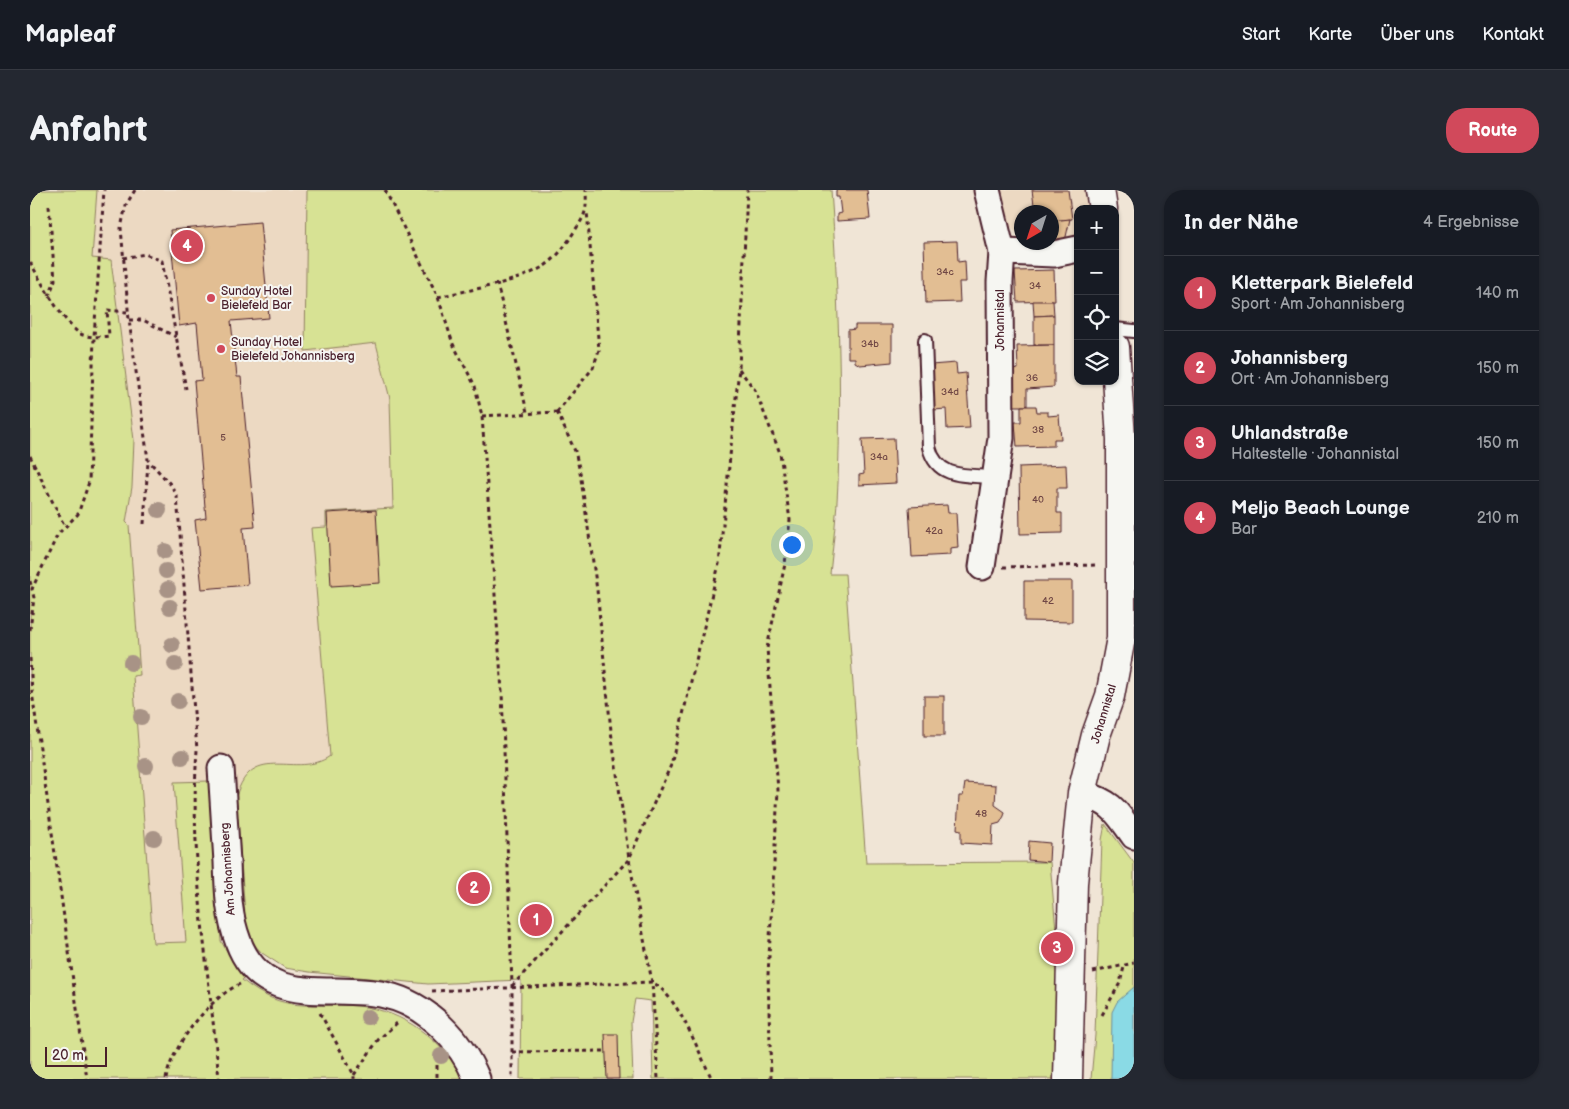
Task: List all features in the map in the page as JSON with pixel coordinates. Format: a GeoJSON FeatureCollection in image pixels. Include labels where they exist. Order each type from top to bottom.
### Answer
{"type":"FeatureCollection","features":[{"type":"Feature","properties":{"kind":"main road"},"geometry":{"type":"LineString","coordinates":[[1100,190],[1102,205]]}},
{"type":"Feature","properties":{"kind":"main road","name":"Johannistal"},"geometry":{"type":"LineString","coordinates":[[1068,1079],[1073,883],[1082,793],[1096,735],[1110,696],[1117,666],[1128,549],[1117,385]]}},
{"type":"Feature","properties":{"kind":"street","name":"Johannistal"},"geometry":{"type":"LineString","coordinates":[[982,567],[1001,438],[1000,282],[1002,252],[987,190]]}},
{"type":"Feature","properties":{"kind":"street"},"geometry":{"type":"LineString","coordinates":[[1002,252],[1054,254],[1074,250]]}},
{"type":"Feature","properties":{"kind":"street","name":"Am Johannisberg"},"geometry":{"type":"LineString","coordinates":[[221,768],[230,916],[238,942],[250,964],[264,977],[284,987],[316,991],[361,991],[387,995],[409,1004],[427,1015],[457,1044],[477,1079]]}},
{"type":"Feature","properties":{"kind":"street"},"geometry":{"type":"LineString","coordinates":[[1082,793],[1105,801],[1134,836]]}},
{"type":"Feature","properties":{"kind":"lane"},"geometry":{"type":"LineString","coordinates":[[1119,330],[1134,331]]}},
{"type":"Feature","properties":{"kind":"lane"},"geometry":{"type":"LineString","coordinates":[[925,340],[929,447],[932,459],[940,467],[952,473],[996,477]]}},
{"type":"Feature","properties":{"kind":"path"},"geometry":{"type":"LineString","coordinates":[[32,589],[58,534],[78,514],[89,482],[94,337],[104,190]]}},
{"type":"Feature","properties":{"kind":"path"},"geometry":{"type":"LineString","coordinates":[[135,190],[126,205],[121,228],[128,320],[148,460],[144,524]]}},
{"type":"Feature","properties":{"kind":"path"},"geometry":{"type":"LineString","coordinates":[[385,190],[438,297],[453,344],[475,386],[482,416],[502,691],[512,986],[512,1079]]}},
{"type":"Feature","properties":{"kind":"path"},"geometry":{"type":"LineString","coordinates":[[557,412],[593,368],[599,350],[586,190]]}},
{"type":"Feature","properties":{"kind":"path"},"geometry":{"type":"LineString","coordinates":[[512,986],[630,859],[671,765],[719,564],[739,368],[747,190]]}},
{"type":"Feature","properties":{"kind":"path"},"geometry":{"type":"LineString","coordinates":[[49,206],[55,280],[49,296]]}},
{"type":"Feature","properties":{"kind":"path"},"geometry":{"type":"LineString","coordinates":[[438,297],[497,283],[542,268],[554,259],[587,211]]}},
{"type":"Feature","properties":{"kind":"path"},"geometry":{"type":"LineString","coordinates":[[123,258],[145,254],[162,261],[186,388]]}},
{"type":"Feature","properties":{"kind":"path"},"geometry":{"type":"LineString","coordinates":[[30,262],[49,296],[79,334],[94,337],[109,336],[107,310],[128,312]]}},
{"type":"Feature","properties":{"kind":"path"},"geometry":{"type":"LineString","coordinates":[[497,283],[527,412]]}},
{"type":"Feature","properties":{"kind":"path"},"geometry":{"type":"LineString","coordinates":[[128,320],[143,320],[176,337]]}},
{"type":"Feature","properties":{"kind":"path"},"geometry":{"type":"LineString","coordinates":[[739,368],[755,390],[780,453],[790,520],[785,564],[767,648],[778,790],[768,975],[771,1079]]}},
{"type":"Feature","properties":{"kind":"path"},"geometry":{"type":"LineString","coordinates":[[482,416],[527,412],[557,412]]}},
{"type":"Feature","properties":{"kind":"path"},"geometry":{"type":"LineString","coordinates":[[557,412],[575,451],[580,472],[597,590],[611,731],[630,859],[652,982],[658,1079]]}},
{"type":"Feature","properties":{"kind":"path"},"geometry":{"type":"LineString","coordinates":[[30,456],[65,527]]}},
{"type":"Feature","properties":{"kind":"path"},"geometry":{"type":"LineString","coordinates":[[148,460],[172,485],[177,496],[197,750],[194,789],[199,882],[219,1079]]}},
{"type":"Feature","properties":{"kind":"path"},"geometry":{"type":"LineString","coordinates":[[982,567],[1080,565]]}},
{"type":"Feature","properties":{"kind":"path"},"geometry":{"type":"LineString","coordinates":[[30,582],[34,598],[30,630]]}},
{"type":"Feature","properties":{"kind":"path"},"geometry":{"type":"LineString","coordinates":[[30,658],[31,694],[87,1079]]}},
{"type":"Feature","properties":{"kind":"path"},"geometry":{"type":"LineString","coordinates":[[1090,972],[1124,967],[1134,963]]}},
{"type":"Feature","properties":{"kind":"path"},"geometry":{"type":"LineString","coordinates":[[1102,1016],[1120,983],[1124,967]]}},
{"type":"Feature","properties":{"kind":"path"},"geometry":{"type":"LineString","coordinates":[[166,1079],[167,1070],[184,1039],[212,1003],[235,987],[251,979],[264,977]]}},
{"type":"Feature","properties":{"kind":"path"},"geometry":{"type":"LineString","coordinates":[[316,991],[316,1005],[354,1077],[378,1040],[402,1017],[409,1004],[435,990],[652,982],[662,987],[672,999],[712,1079]]}},
{"type":"Feature","properties":{"kind":"path"},"geometry":{"type":"LineString","coordinates":[[512,1052],[606,1051]]}},
{"type":"Feature","properties":{"kind":"shaded area"},"geometry":{"type":"Polygon","coordinates":[[[97,190],[365,190],[400,252],[427,742],[285,968],[262,953],[249,939],[221,941],[142,967],[86,333],[97,190]]]}},
{"type":"Feature","properties":{"kind":"shaded area"},"geometry":{"type":"Polygon","coordinates":[[[995,190],[1085,190],[1087,205],[1074,205],[1074,237],[1059,240],[1059,205],[1014,205],[1014,230],[1006,221],[995,190]]]}},
{"type":"Feature","properties":{"kind":"green space"},"geometry":{"type":"Polygon","coordinates":[[[30,190],[97,190],[92,258],[111,260],[134,440],[132,487],[126,522],[129,525],[140,675],[133,676],[153,943],[186,942],[174,782],[209,781],[221,941],[236,967],[246,977],[242,980],[258,991],[285,1003],[358,1006],[391,1014],[406,1021],[433,1040],[455,1065],[464,1079],[30,1079],[30,190]]]}},
{"type":"Feature","properties":{"kind":"green space"},"geometry":{"type":"Polygon","coordinates":[[[307,190],[831,190],[836,263],[840,410],[835,528],[830,574],[845,574],[866,863],[1050,862],[1059,964],[1057,1079],[653,1079],[651,1001],[635,999],[631,1022],[633,1079],[520,1079],[521,980],[428,984],[309,972],[285,968],[262,953],[249,939],[245,914],[236,797],[243,780],[253,770],[264,765],[304,765],[330,756],[311,528],[326,527],[326,512],[393,508],[390,399],[376,343],[305,351],[307,190]]]}},
{"type":"Feature","properties":{"kind":"green space"},"geometry":{"type":"Polygon","coordinates":[[[1105,824],[1134,863],[1134,1079],[1091,1079],[1095,1035],[1102,840],[1105,824]]]}},
{"type":"Feature","properties":{"kind":"water"},"geometry":{"type":"Polygon","coordinates":[[[1134,987],[1134,1079],[1111,1079],[1112,1012],[1117,1002],[1134,987]]]}},
{"type":"Feature","properties":{"kind":"building"},"geometry":{"type":"Polygon","coordinates":[[[836,190],[867,190],[870,219],[837,221],[837,214],[841,213],[836,190]]]}},
{"type":"Feature","properties":{"kind":"building"},"geometry":{"type":"Polygon","coordinates":[[[1032,190],[1068,190],[1072,219],[1059,220],[1059,205],[1034,205],[1032,190]]]}},
{"type":"Feature","properties":{"kind":"building"},"geometry":{"type":"Polygon","coordinates":[[[1070,219],[1065,241],[1059,241],[1059,220],[1070,219]]]}},
{"type":"Feature","properties":{"kind":"building"},"geometry":{"type":"Polygon","coordinates":[[[260,222],[269,318],[231,321],[237,377],[241,377],[255,527],[243,528],[248,585],[202,589],[195,520],[206,518],[194,381],[202,380],[197,323],[179,326],[170,230],[260,222]]]}},
{"type":"Feature","properties":{"kind":"building"},"geometry":{"type":"Polygon","coordinates":[[[957,241],[958,262],[965,261],[966,282],[959,282],[960,302],[926,303],[924,242],[957,241]]]}},
{"type":"Feature","properties":{"kind":"building"},"geometry":{"type":"Polygon","coordinates":[[[1054,270],[1055,301],[1017,302],[1015,271],[1054,270]]]}},
{"type":"Feature","properties":{"kind":"building"},"geometry":{"type":"Polygon","coordinates":[[[1033,301],[1053,301],[1054,315],[1034,316],[1033,301]]]}},
{"type":"Feature","properties":{"kind":"building"},"geometry":{"type":"Polygon","coordinates":[[[1054,315],[1054,345],[1034,345],[1034,316],[1054,315]]]}},
{"type":"Feature","properties":{"kind":"building"},"geometry":{"type":"Polygon","coordinates":[[[855,325],[892,325],[892,362],[860,365],[855,362],[855,358],[848,358],[848,330],[855,329],[855,325]]]}},
{"type":"Feature","properties":{"kind":"building"},"geometry":{"type":"Polygon","coordinates":[[[1054,345],[1054,387],[1027,389],[1027,406],[1011,406],[1011,370],[1018,369],[1017,346],[1054,345]]]}},
{"type":"Feature","properties":{"kind":"building"},"geometry":{"type":"Polygon","coordinates":[[[956,363],[957,374],[966,373],[970,428],[947,429],[946,409],[934,410],[931,365],[956,363]]]}},
{"type":"Feature","properties":{"kind":"building"},"geometry":{"type":"Polygon","coordinates":[[[1021,406],[1036,406],[1037,412],[1048,412],[1048,416],[1059,415],[1061,439],[1054,439],[1054,446],[1017,447],[1015,422],[1021,422],[1021,406]]]}},
{"type":"Feature","properties":{"kind":"building"},"geometry":{"type":"Polygon","coordinates":[[[894,438],[896,483],[859,485],[859,475],[864,474],[862,439],[894,438]]]}},
{"type":"Feature","properties":{"kind":"building"},"geometry":{"type":"Polygon","coordinates":[[[1066,465],[1067,488],[1057,488],[1057,513],[1062,513],[1062,533],[1020,534],[1019,467],[1066,465]]]}},
{"type":"Feature","properties":{"kind":"building"},"geometry":{"type":"Polygon","coordinates":[[[947,505],[948,513],[956,513],[958,548],[950,549],[950,555],[912,557],[909,507],[947,505]]]}},
{"type":"Feature","properties":{"kind":"building"},"geometry":{"type":"Polygon","coordinates":[[[376,510],[380,583],[331,586],[327,513],[376,510]]]}},
{"type":"Feature","properties":{"kind":"building"},"geometry":{"type":"Polygon","coordinates":[[[1024,581],[1072,581],[1072,622],[1024,621],[1024,581]]]}},
{"type":"Feature","properties":{"kind":"building"},"geometry":{"type":"Polygon","coordinates":[[[924,696],[944,696],[944,736],[924,736],[924,696]]]}},
{"type":"Feature","properties":{"kind":"building"},"geometry":{"type":"Polygon","coordinates":[[[965,783],[996,785],[995,805],[1005,812],[1000,823],[993,825],[992,845],[961,843],[961,830],[957,829],[959,796],[963,796],[965,783]]]}},
{"type":"Feature","properties":{"kind":"building"},"geometry":{"type":"Polygon","coordinates":[[[1029,841],[1050,843],[1049,862],[1028,860],[1029,841]]]}},
{"type":"Feature","properties":{"kind":"building"},"geometry":{"type":"Polygon","coordinates":[[[605,1034],[618,1034],[619,1079],[607,1079],[605,1034]]]}},
{"type":"Feature","properties":{"kind":"place","name":"Me|jo Beach Lounge"},"geometry":{"type":"Point","coordinates":[187,246]}},
{"type":"Feature","properties":{"kind":"place","name":"Sunday Hotel Bielefeld Bar"},"geometry":{"type":"Point","coordinates":[211,298]}},
{"type":"Feature","properties":{"kind":"place","name":"Sunday Hotel Bielefeld Johannisberg"},"geometry":{"type":"Point","coordinates":[221,349]}},
{"type":"Feature","properties":{"kind":"place","name":"Johannisberg"},"geometry":{"type":"Point","coordinates":[474,888]}},
{"type":"Feature","properties":{"kind":"place","name":"Kletterpark Bielefeld"},"geometry":{"type":"Point","coordinates":[536,920]}},
{"type":"Feature","properties":{"kind":"place","name":"Uhlandstraße"},"geometry":{"type":"Point","coordinates":[1057,948]}}]}
